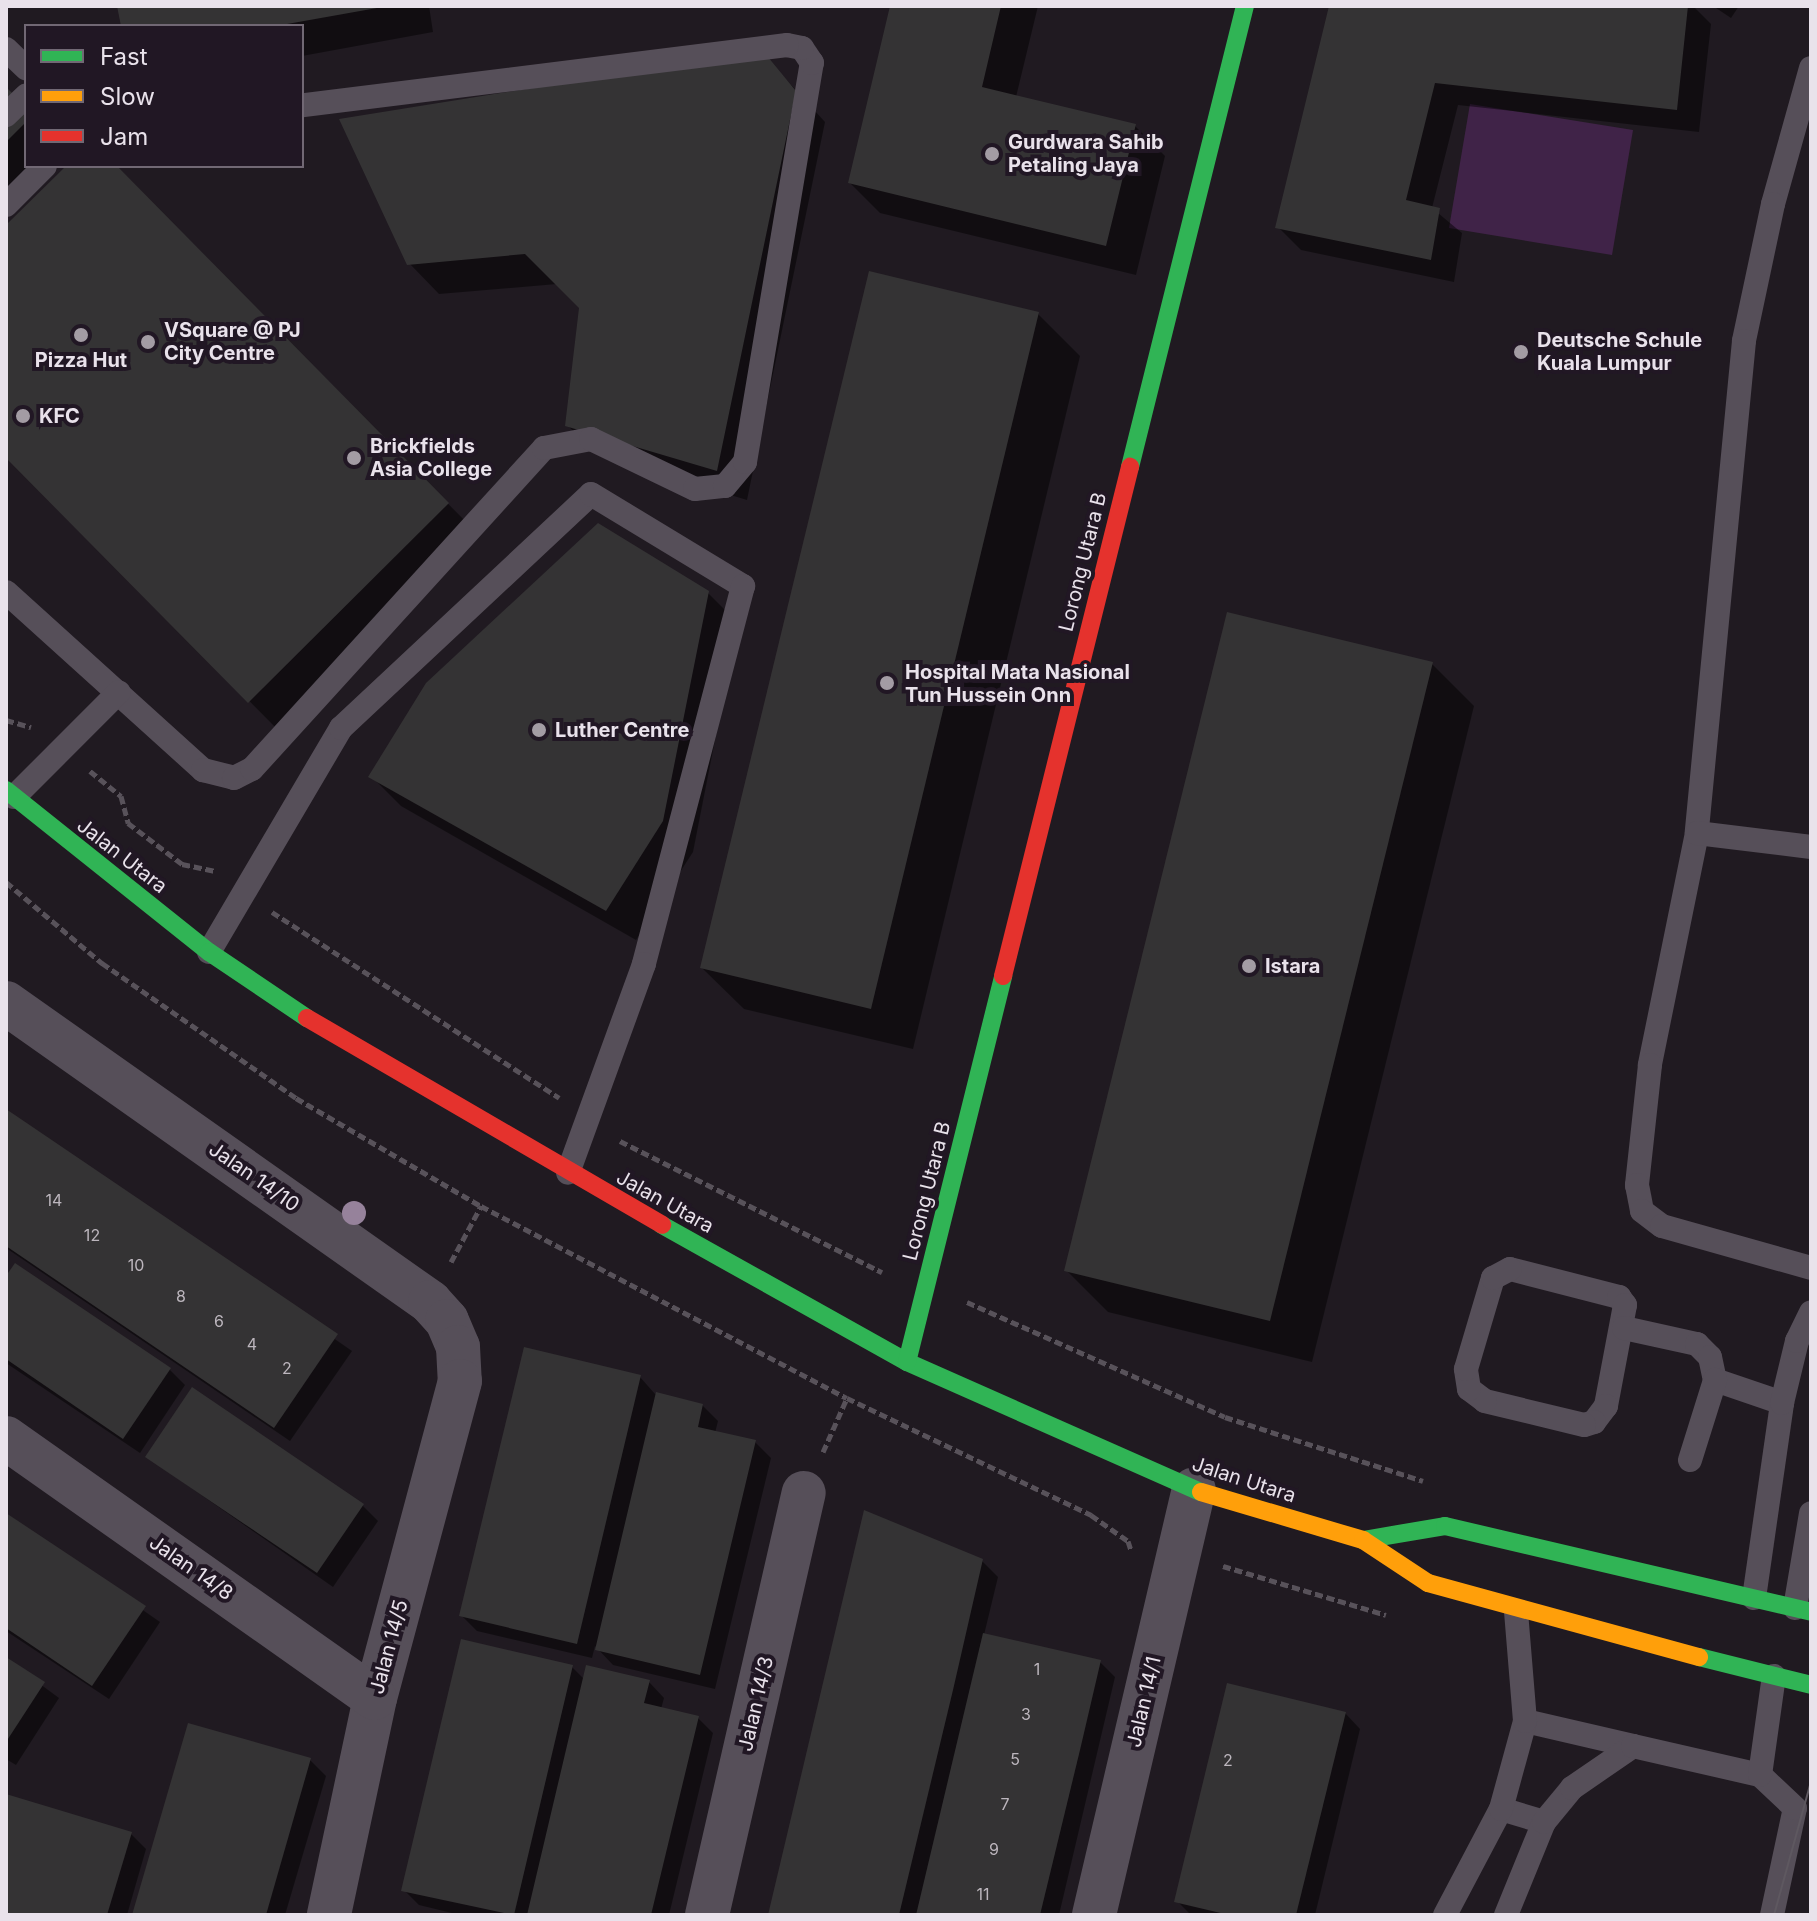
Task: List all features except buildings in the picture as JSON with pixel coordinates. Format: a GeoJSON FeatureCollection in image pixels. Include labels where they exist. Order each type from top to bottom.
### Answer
{"type":"FeatureCollection","features":[{"type":"Feature","properties":{"kind":"main road","name":"Lorong Utara B"},"geometry":{"type":"LineString","coordinates":[[907,1362],[1245,6]]}},
{"type":"Feature","properties":{"kind":"main road","name":"Jalan Utara"},"geometry":{"type":"LineString","coordinates":[[10,793],[209,952],[306,1017],[568,1173],[907,1362],[1194,1490],[1363,1540],[1428,1583],[1516,1611],[1811,1685]]}},
{"type":"Feature","properties":{"kind":"main road","name":"Jalan Utara"},"geometry":{"type":"LineString","coordinates":[[1363,1540],[1445,1526],[1803,1610]]}},
{"type":"Feature","properties":{"kind":"street","name":"Jalan 14/10"},"geometry":{"type":"LineString","coordinates":[[6,1003],[430,1302],[447,1321],[458,1347],[460,1381]]}},
{"type":"Feature","properties":{"kind":"street","name":"Jalan 14/5"},"geometry":{"type":"LineString","coordinates":[[329,1915],[375,1698],[460,1381]]}},
{"type":"Feature","properties":{"kind":"street","name":"Jalan 14/8"},"geometry":{"type":"LineString","coordinates":[[6,1438],[375,1698]]}},
{"type":"Feature","properties":{"kind":"street","name":"Jalan 14/1"},"geometry":{"type":"LineString","coordinates":[[1094,1915],[1194,1490]]}},
{"type":"Feature","properties":{"kind":"street","name":"Jalan 14/3"},"geometry":{"type":"LineString","coordinates":[[707,1915],[804,1493]]}},
{"type":"Feature","properties":{"kind":"lane"},"geometry":{"type":"LineString","coordinates":[[6,592],[203,770],[234,778],[252,769],[544,448],[591,439],[695,489],[725,486],[745,462],[812,63],[802,48],[787,45],[304,105]]}},
{"type":"Feature","properties":{"kind":"lane"},"geometry":{"type":"LineString","coordinates":[[6,49],[24,66]]}},
{"type":"Feature","properties":{"kind":"lane"},"geometry":{"type":"LineString","coordinates":[[1811,68],[1773,204],[1744,341],[1697,833],[1650,1065],[1637,1199],[1650,1220],[1662,1226],[1811,1268]]}},
{"type":"Feature","properties":{"kind":"lane"},"geometry":{"type":"LineString","coordinates":[[6,115],[24,98]]}},
{"type":"Feature","properties":{"kind":"lane"},"geometry":{"type":"LineString","coordinates":[[6,205],[43,168]]}},
{"type":"Feature","properties":{"kind":"lane"},"geometry":{"type":"LineString","coordinates":[[209,952],[341,728],[591,494],[743,586],[644,964],[568,1173]]}},
{"type":"Feature","properties":{"kind":"lane"},"geometry":{"type":"LineString","coordinates":[[10,793],[119,692]]}},
{"type":"Feature","properties":{"kind":"lane"},"geometry":{"type":"LineString","coordinates":[[1697,833],[1811,847]]}},
{"type":"Feature","properties":{"kind":"lane"},"geometry":{"type":"LineString","coordinates":[[1510,1269],[1619,1297],[1625,1305],[1624,1328],[1606,1406],[1594,1422],[1584,1425],[1485,1401],[1469,1389],[1466,1369],[1493,1278],[1500,1272],[1510,1269]]}},
{"type":"Feature","properties":{"kind":"lane"},"geometry":{"type":"LineString","coordinates":[[1754,1598],[1782,1403],[1797,1341],[1811,1312]]}},
{"type":"Feature","properties":{"kind":"lane"},"geometry":{"type":"LineString","coordinates":[[1624,1328],[1697,1344],[1710,1357],[1715,1380],[1690,1460]]}},
{"type":"Feature","properties":{"kind":"lane"},"geometry":{"type":"LineString","coordinates":[[1715,1380],[1782,1403]]}},
{"type":"Feature","properties":{"kind":"lane"},"geometry":{"type":"LineString","coordinates":[[1803,1610],[1811,1513]]}},
{"type":"Feature","properties":{"kind":"lane"},"geometry":{"type":"LineString","coordinates":[[1445,1915],[1501,1809],[1525,1721],[1516,1611]]}},
{"type":"Feature","properties":{"kind":"lane"},"geometry":{"type":"LineString","coordinates":[[1760,1775],[1774,1676]]}},
{"type":"Feature","properties":{"kind":"lane"},"geometry":{"type":"LineString","coordinates":[[1525,1721],[1760,1775],[1803,1810],[1772,1915]]}},
{"type":"Feature","properties":{"kind":"lane"},"geometry":{"type":"LineString","coordinates":[[1506,1915],[1544,1822],[1572,1788],[1633,1746]]}},
{"type":"Feature","properties":{"kind":"lane"},"geometry":{"type":"LineString","coordinates":[[1501,1809],[1544,1822]]}},
{"type":"Feature","properties":{"kind":"path"},"geometry":{"type":"LineString","coordinates":[[121,796],[128,823],[182,864],[213,870],[624,1144],[867,1267],[926,1288],[1225,1417],[1438,1485]]}},
{"type":"Feature","properties":{"kind":"path"},"geometry":{"type":"LineString","coordinates":[[6,882],[102,963],[296,1098],[481,1206],[847,1398],[1091,1515],[1128,1541],[1134,1566]]}},
{"type":"Feature","properties":{"kind":"path"},"geometry":{"type":"LineString","coordinates":[[430,1302],[481,1206]]}},
{"type":"Feature","properties":{"kind":"path"},"geometry":{"type":"LineString","coordinates":[[804,1493],[847,1398]]}},
{"type":"Feature","properties":{"kind":"shaded area"},"geometry":{"type":"Polygon","coordinates":[[[1470,104],[1633,130],[1612,255],[1449,228],[1470,104]]]}},
{"type":"Feature","properties":{"kind":"tram line"},"geometry":{"type":"LineString","coordinates":[[1774,1915],[1811,1782]]}},
{"type":"Feature","properties":{"kind":"traffic: fast"},"geometry":{"type":"LineString","coordinates":[[1130,467],[1245,6]]}},
{"type":"Feature","properties":{"kind":"traffic: fast"},"geometry":{"type":"LineString","coordinates":[[6,790],[209,952],[307,1018]]}},
{"type":"Feature","properties":{"kind":"traffic: fast"},"geometry":{"type":"LineString","coordinates":[[907,1362],[1003,976]]}},
{"type":"Feature","properties":{"kind":"traffic: fast"},"geometry":{"type":"LineString","coordinates":[[662,1225],[907,1362],[1201,1492]]}},
{"type":"Feature","properties":{"kind":"traffic: fast"},"geometry":{"type":"LineString","coordinates":[[1363,1540],[1445,1526],[1811,1612]]}},
{"type":"Feature","properties":{"kind":"traffic: fast"},"geometry":{"type":"LineString","coordinates":[[1699,1657],[1811,1685]]}},
{"type":"Feature","properties":{"kind":"traffic: slow"},"geometry":{"type":"LineString","coordinates":[[1201,1492],[1363,1540],[1428,1583],[1699,1657]]}},
{"type":"Feature","properties":{"kind":"traffic: jam"},"geometry":{"type":"LineString","coordinates":[[1003,976],[1130,467]]}},
{"type":"Feature","properties":{"kind":"traffic: jam"},"geometry":{"type":"LineString","coordinates":[[307,1018],[662,1225]]}},
{"type":"Feature","properties":{"kind":"place","name":"Gurdwara Sahib Petaling Jaya"},"geometry":{"type":"Point","coordinates":[992,154]}},
{"type":"Feature","properties":{"kind":"place","name":"Pizza Hut"},"geometry":{"type":"Point","coordinates":[81,335]}},
{"type":"Feature","properties":{"kind":"place","name":"VSquare @ PJ City Centre"},"geometry":{"type":"Point","coordinates":[148,342]}},
{"type":"Feature","properties":{"kind":"place","name":"Deutsche Schule Kuala Lumpur"},"geometry":{"type":"Point","coordinates":[1521,352]}},
{"type":"Feature","properties":{"kind":"place","name":"KFC"},"geometry":{"type":"Point","coordinates":[23,416]}},
{"type":"Feature","properties":{"kind":"place","name":"Brickfields Asia College"},"geometry":{"type":"Point","coordinates":[354,458]}},
{"type":"Feature","properties":{"kind":"place","name":"Hospital Mata Nasional Tun Hussein Onn"},"geometry":{"type":"Point","coordinates":[887,683]}},
{"type":"Feature","properties":{"kind":"place","name":"Luther Centre"},"geometry":{"type":"Point","coordinates":[539,730]}},
{"type":"Feature","properties":{"kind":"place","name":"Istara"},"geometry":{"type":"Point","coordinates":[1249,966]}}]}
